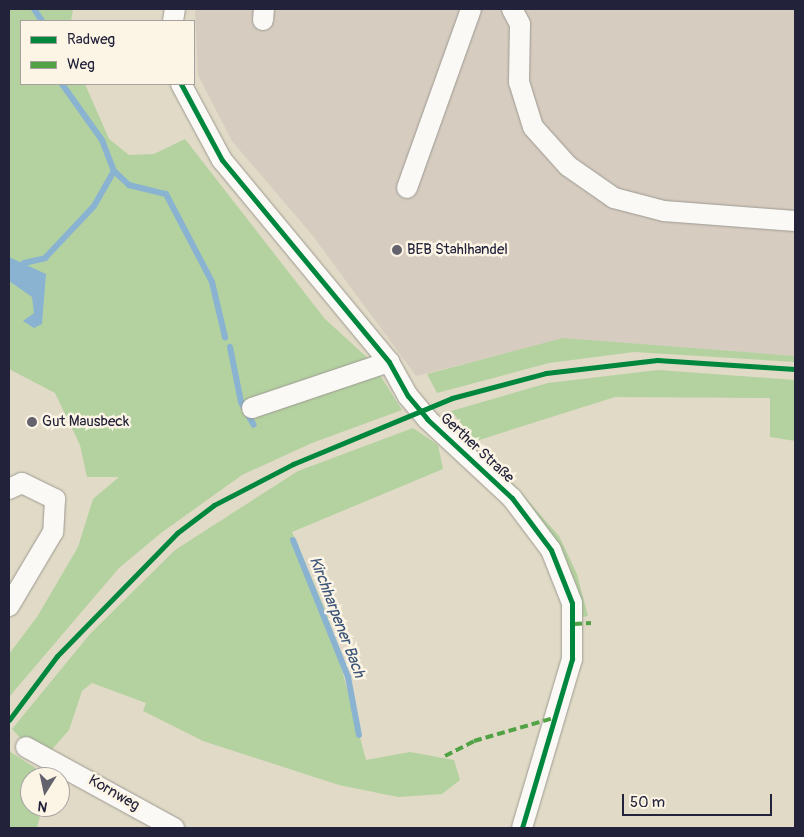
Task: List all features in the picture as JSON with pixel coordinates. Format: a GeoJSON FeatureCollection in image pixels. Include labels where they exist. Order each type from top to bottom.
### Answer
{"type":"FeatureCollection","features":[{"type":"Feature","properties":{"kind":"street"},"geometry":{"type":"LineString","coordinates":[[407,188],[471,9]]}},
{"type":"Feature","properties":{"kind":"street"},"geometry":{"type":"LineString","coordinates":[[512,9],[520,24],[519,82],[534,127],[568,166],[614,198],[656,208],[795,221]]}},
{"type":"Feature","properties":{"kind":"street","name":"Gerther Straße"},"geometry":{"type":"LineString","coordinates":[[181,85],[222,160],[389,362],[427,419],[533,522],[551,550],[572,603],[572,659],[522,828]]}},
{"type":"Feature","properties":{"kind":"street"},"geometry":{"type":"LineString","coordinates":[[252,408],[389,362]]}},
{"type":"Feature","properties":{"kind":"street"},"geometry":{"type":"LineString","coordinates":[[9,488],[22,483],[55,498],[53,532],[9,606]]}},
{"type":"Feature","properties":{"kind":"street","name":"Kornweg"},"geometry":{"type":"LineString","coordinates":[[26,747],[174,828]]}},
{"type":"Feature","properties":{"kind":"shaded area"},"geometry":{"type":"Polygon","coordinates":[[[195,9],[795,9],[795,356],[559,340],[416,376],[313,236],[232,141],[198,75],[195,9]]]}},
{"type":"Feature","properties":{"kind":"green space"},"geometry":{"type":"Polygon","coordinates":[[[9,9],[73,9],[71,20],[20,20],[20,85],[85,85],[109,139],[129,155],[154,154],[185,139],[325,319],[371,361],[402,410],[312,443],[242,475],[161,533],[119,568],[9,697],[9,654],[37,617],[78,547],[93,499],[119,477],[87,477],[80,445],[55,393],[9,369],[9,9]]]}},
{"type":"Feature","properties":{"kind":"green space"},"geometry":{"type":"Polygon","coordinates":[[[563,338],[795,356],[795,362],[634,352],[549,363],[437,393],[427,374],[563,338]]]}},
{"type":"Feature","properties":{"kind":"green space"},"geometry":{"type":"Polygon","coordinates":[[[658,370],[795,380],[795,441],[770,437],[770,398],[615,397],[476,441],[451,411],[548,383],[658,370]]]}},
{"type":"Feature","properties":{"kind":"green space"},"geometry":{"type":"Polygon","coordinates":[[[413,428],[438,445],[443,469],[292,532],[327,614],[366,760],[410,752],[454,760],[460,780],[442,794],[398,797],[339,785],[203,741],[143,711],[146,703],[92,683],[82,691],[69,730],[49,753],[24,742],[12,729],[90,634],[175,550],[298,471],[413,428]]]}},
{"type":"Feature","properties":{"kind":"green space"},"geometry":{"type":"Polygon","coordinates":[[[484,451],[559,536],[577,574],[588,616],[583,617],[577,586],[555,538],[481,454],[484,451]]]}},
{"type":"Feature","properties":{"kind":"green space"},"geometry":{"type":"Polygon","coordinates":[[[9,751],[34,767],[20,767],[20,817],[40,817],[37,828],[9,828],[9,751]]]}},
{"type":"Feature","properties":{"kind":"water"},"geometry":{"type":"Polygon","coordinates":[[[9,257],[46,274],[42,324],[34,328],[23,321],[34,313],[32,297],[9,281],[9,257]]]}},
{"type":"Feature","properties":{"kind":"waterway","name":"Kirchharpener Bach"},"geometry":{"type":"LineString","coordinates":[[34,9],[41,20]]}},
{"type":"Feature","properties":{"kind":"waterway","name":"Kirchharpener Bach"},"geometry":{"type":"LineString","coordinates":[[63,85],[102,140],[114,171],[129,185],[166,194],[212,282],[225,337]]}},
{"type":"Feature","properties":{"kind":"waterway"},"geometry":{"type":"LineString","coordinates":[[24,263],[45,258],[94,206],[114,171]]}},
{"type":"Feature","properties":{"kind":"waterway","name":"Kirchharpener Bach"},"geometry":{"type":"LineString","coordinates":[[230,347],[241,402],[254,425]]}},
{"type":"Feature","properties":{"kind":"waterway","name":"Kirchharpener Bach"},"geometry":{"type":"LineString","coordinates":[[293,540],[348,677],[359,735]]}},
{"type":"Feature","properties":{"kind":"marked path"},"geometry":{"type":"LineString","coordinates":[[574,624],[591,623]]}},
{"type":"Feature","properties":{"kind":"marked path"},"geometry":{"type":"LineString","coordinates":[[445,756],[474,741],[557,717]]}},
{"type":"Feature","properties":{"kind":"cycle path"},"geometry":{"type":"LineString","coordinates":[[182,85],[222,160],[389,362],[408,396],[427,419],[512,498],[551,550],[572,603],[572,659],[522,828]]}},
{"type":"Feature","properties":{"kind":"cycle path"},"geometry":{"type":"LineString","coordinates":[[9,720],[57,656],[177,533],[214,505],[293,464],[452,398],[546,373],[657,360],[795,369]]}},
{"type":"Feature","properties":{"kind":"place","name":"BEB Stahlhandel"},"geometry":{"type":"Point","coordinates":[397,250]}},
{"type":"Feature","properties":{"kind":"place","name":"Gut Mausbeck"},"geometry":{"type":"Point","coordinates":[32,422]}}]}
